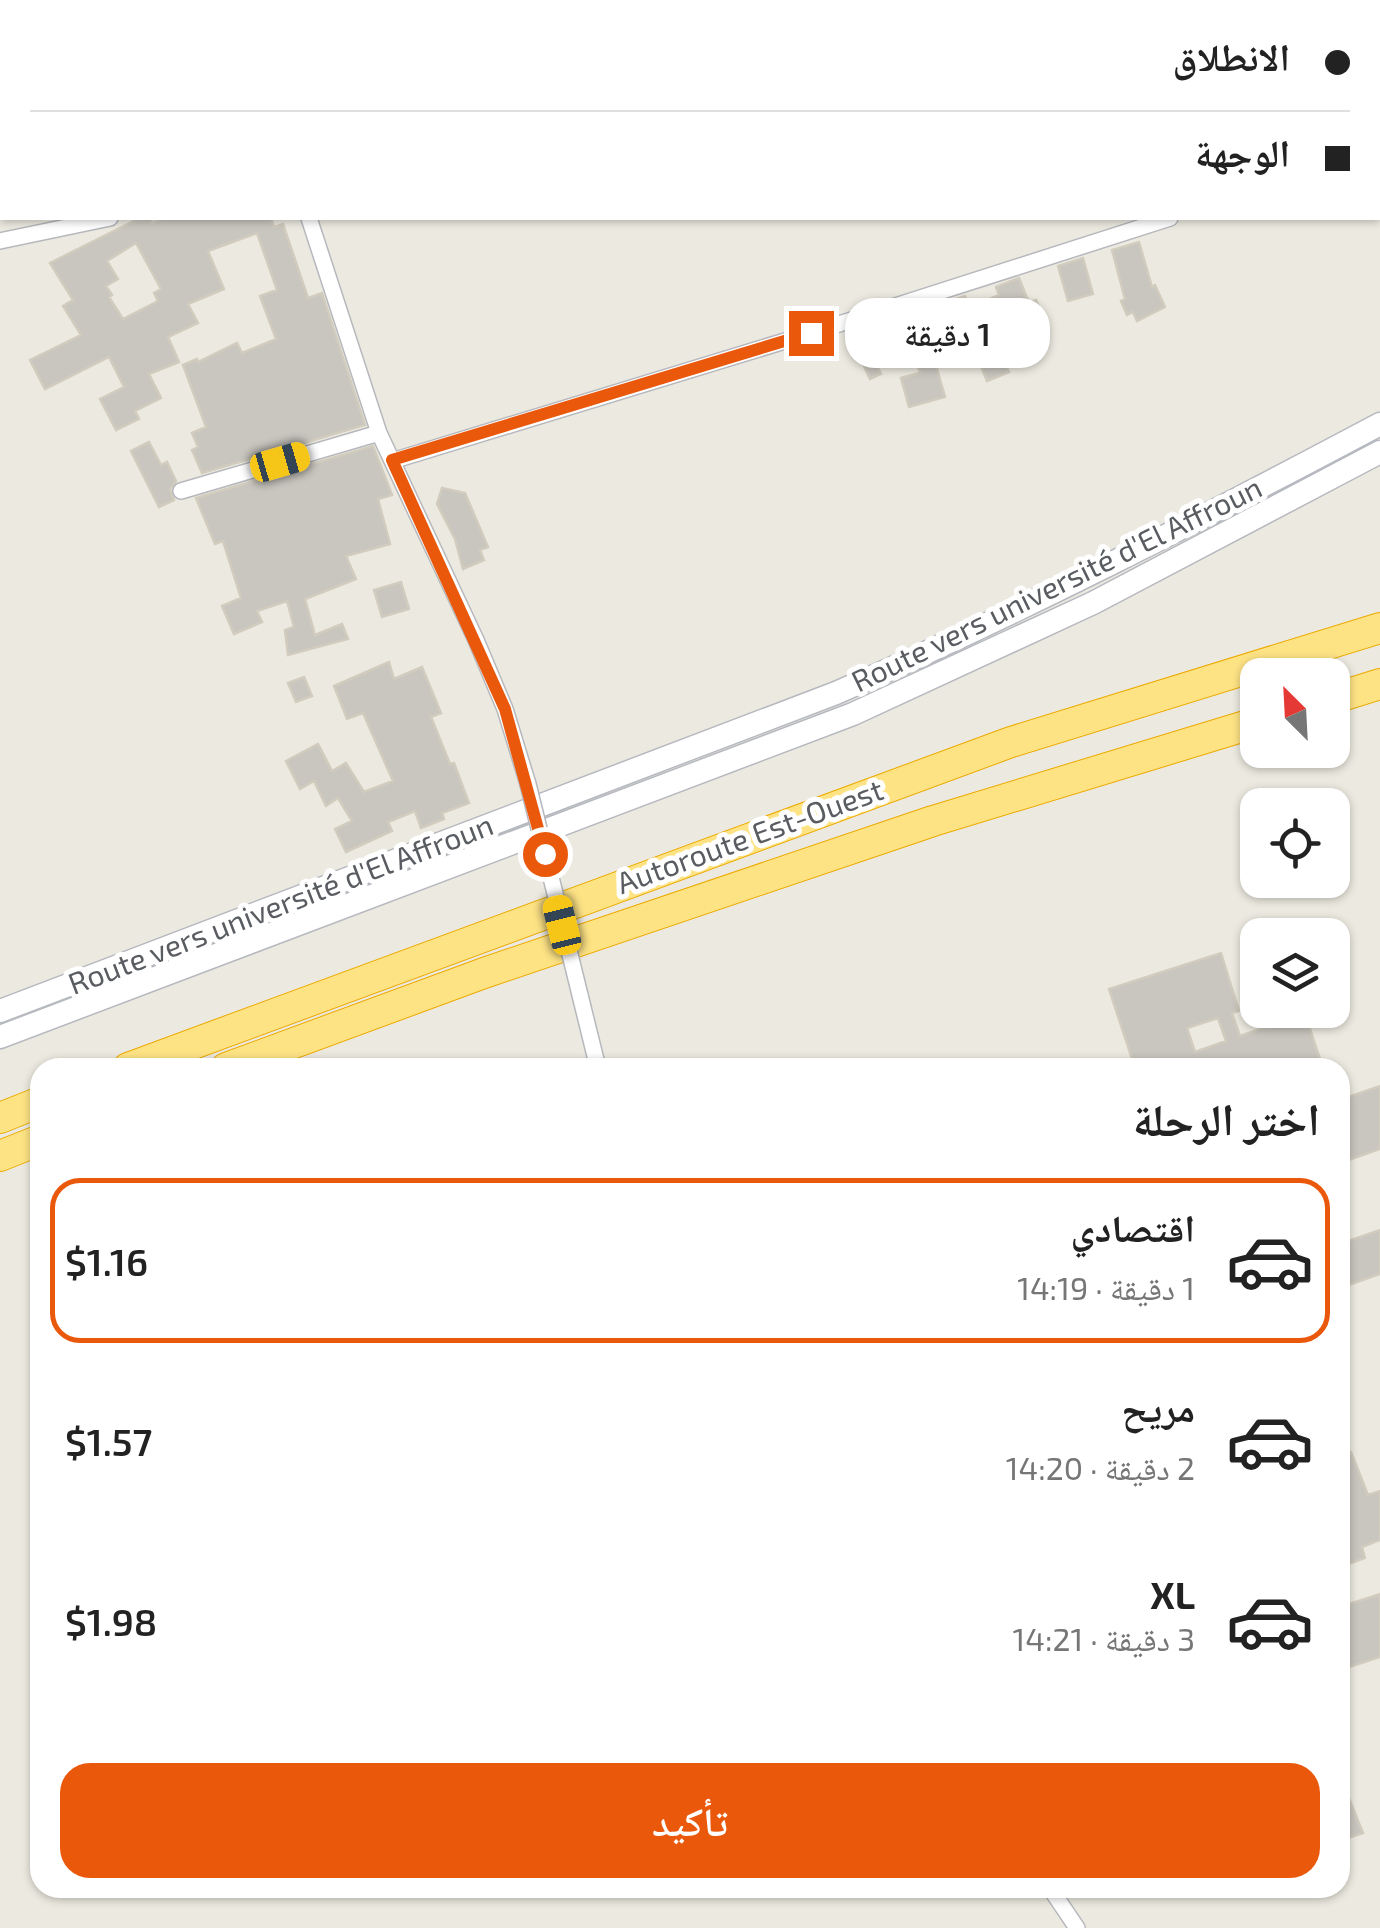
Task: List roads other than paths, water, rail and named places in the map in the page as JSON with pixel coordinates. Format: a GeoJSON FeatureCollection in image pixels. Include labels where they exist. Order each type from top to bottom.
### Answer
{"type":"FeatureCollection","features":[{"type":"Feature","properties":{"kind":"highway","name":"Autoroute Est-Ouest"},"geometry":{"type":"LineString","coordinates":[[155,1058],[1012,742],[1380,628]]}},
{"type":"Feature","properties":{"kind":"highway"},"geometry":{"type":"LineString","coordinates":[[1350,693],[1380,684]]}},
{"type":"Feature","properties":{"kind":"highway","name":"Autoroute Est-Ouest"},"geometry":{"type":"LineString","coordinates":[[253,1058],[484,973],[896,834],[1240,728]]}},
{"type":"Feature","properties":{"kind":"highway"},"geometry":{"type":"LineString","coordinates":[[0,1118],[30,1106]]}},
{"type":"Feature","properties":{"kind":"highway"},"geometry":{"type":"LineString","coordinates":[[0,1156],[30,1144]]}},
{"type":"Feature","properties":{"kind":"main road","name":"Route vers université d'El Affroun"},"geometry":{"type":"LineString","coordinates":[[0,1011],[853,686],[1064,588],[1380,424]]}},
{"type":"Feature","properties":{"kind":"main road","name":"Route vers université d'El Affroun"},"geometry":{"type":"LineString","coordinates":[[0,1037],[852,714],[1093,603],[1380,452]]}},
{"type":"Feature","properties":{"kind":"street"},"geometry":{"type":"LineString","coordinates":[[0,241],[100,220]]}},
{"type":"Feature","properties":{"kind":"street"},"geometry":{"type":"LineString","coordinates":[[310,220],[378,433],[498,692],[528,784],[596,1058]]}},
{"type":"Feature","properties":{"kind":"street"},"geometry":{"type":"LineString","coordinates":[[392,460],[811,333],[1164,220]]}},
{"type":"Feature","properties":{"kind":"street"},"geometry":{"type":"LineString","coordinates":[[181,491],[378,433]]}},
{"type":"Feature","properties":{"kind":"street"},"geometry":{"type":"LineString","coordinates":[[1056,1898],[1076,1928]]}}]}
